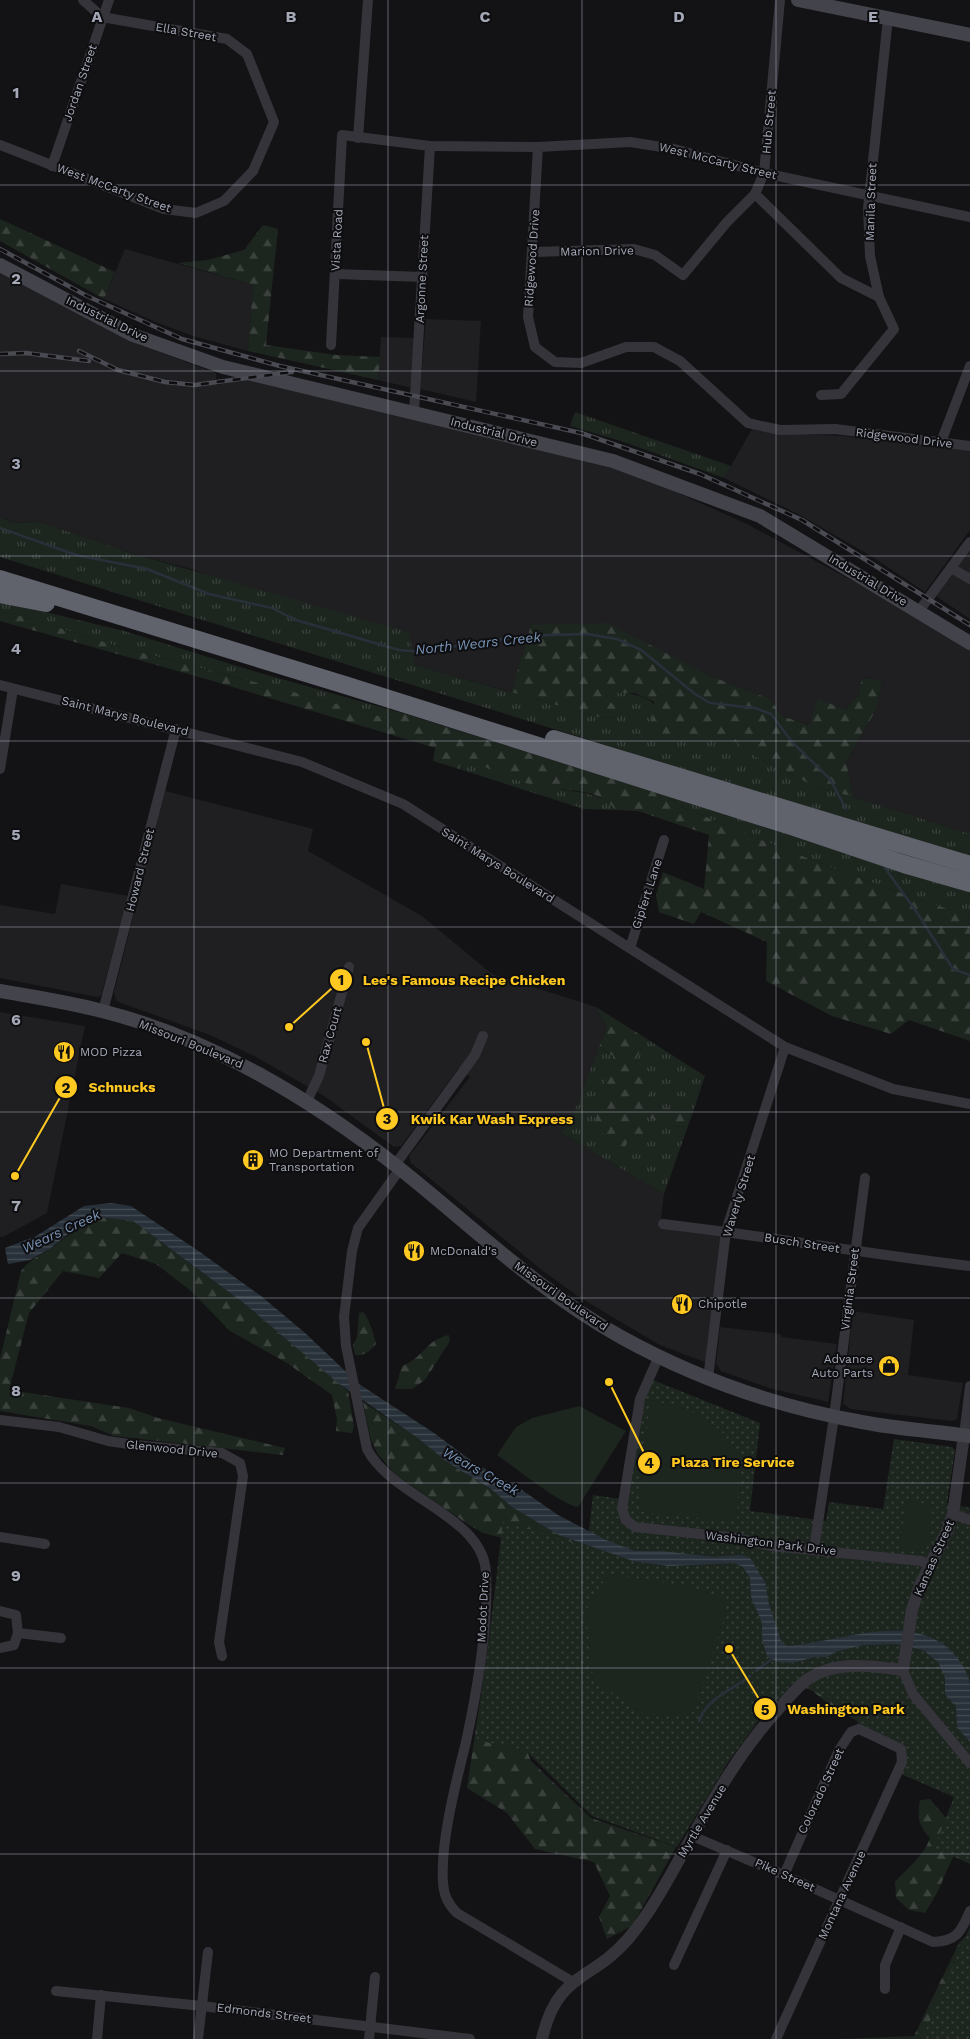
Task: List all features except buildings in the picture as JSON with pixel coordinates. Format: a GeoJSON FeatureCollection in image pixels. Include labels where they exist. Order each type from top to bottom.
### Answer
{"type":"FeatureCollection","features":[{"type":"Feature","properties":{"kind":"highway"},"geometry":{"type":"LineString","coordinates":[[0,568],[970,865]]}},
{"type":"Feature","properties":{"kind":"highway"},"geometry":{"type":"LineString","coordinates":[[0,578],[124,618],[346,685],[791,826],[904,864],[970,883]]}},
{"type":"Feature","properties":{"kind":"highway"},"geometry":{"type":"LineString","coordinates":[[0,594],[124,618]]}},
{"type":"Feature","properties":{"kind":"main road"},"geometry":{"type":"LineString","coordinates":[[798,0],[970,35]]}},
{"type":"Feature","properties":{"kind":"main road","name":"Industrial Drive"},"geometry":{"type":"LineString","coordinates":[[0,265],[132,335],[223,368],[414,412],[613,461],[760,516],[970,643]]}},
{"type":"Feature","properties":{"kind":"main road","name":"Missouri Boulevard"},"geometry":{"type":"LineString","coordinates":[[0,991],[103,1011],[214,1051],[260,1074],[307,1101],[397,1167],[533,1278],[598,1323],[659,1356],[708,1379],[773,1401],[834,1417],[967,1436]]}},
{"type":"Feature","properties":{"kind":"street"},"geometry":{"type":"LineString","coordinates":[[83,0],[102,17]]}},
{"type":"Feature","properties":{"kind":"street","name":"Jordan Street"},"geometry":{"type":"LineString","coordinates":[[52,166],[109,0]]}},
{"type":"Feature","properties":{"kind":"street"},"geometry":{"type":"LineString","coordinates":[[358,138],[368,0]]}},
{"type":"Feature","properties":{"kind":"street","name":"Hub Street"},"geometry":{"type":"LineString","coordinates":[[683,275],[727,222],[755,194],[764,173],[780,0]]}},
{"type":"Feature","properties":{"kind":"street","name":"Ella Street"},"geometry":{"type":"LineString","coordinates":[[102,17],[227,39],[247,54],[274,122]]}},
{"type":"Feature","properties":{"kind":"street","name":"Manila Street"},"geometry":{"type":"LineString","coordinates":[[821,395],[841,394],[894,328],[879,297],[870,256],[869,196],[888,18]]}},
{"type":"Feature","properties":{"kind":"street","name":"West McCarty Street"},"geometry":{"type":"LineString","coordinates":[[0,145],[164,208],[196,213],[224,201],[253,171],[274,122]]}},
{"type":"Feature","properties":{"kind":"street","name":"West McCarty Street"},"geometry":{"type":"LineString","coordinates":[[342,135],[430,146],[538,147],[630,142],[674,149],[764,173],[970,217]]}},
{"type":"Feature","properties":{"kind":"street","name":"Vista Road"},"geometry":{"type":"LineString","coordinates":[[331,345],[342,135]]}},
{"type":"Feature","properties":{"kind":"street","name":"Argonne Street"},"geometry":{"type":"LineString","coordinates":[[414,412],[430,146]]}},
{"type":"Feature","properties":{"kind":"street","name":"Ridgewood Drive"},"geometry":{"type":"LineString","coordinates":[[538,147],[534,252],[528,317],[535,347],[555,362],[581,363],[626,347],[654,347],[680,361],[748,422],[780,430],[835,429],[970,446]]}},
{"type":"Feature","properties":{"kind":"street"},"geometry":{"type":"LineString","coordinates":[[755,194],[841,278],[879,297]]}},
{"type":"Feature","properties":{"kind":"street","name":"Marion Drive"},"geometry":{"type":"LineString","coordinates":[[534,252],[634,249],[655,255],[683,275]]}},
{"type":"Feature","properties":{"kind":"street"},"geometry":{"type":"LineString","coordinates":[[336,274],[423,277]]}},
{"type":"Feature","properties":{"kind":"street"},"geometry":{"type":"LineString","coordinates":[[941,442],[970,366]]}},
{"type":"Feature","properties":{"kind":"street"},"geometry":{"type":"LineString","coordinates":[[919,611],[970,542]]}},
{"type":"Feature","properties":{"kind":"street"},"geometry":{"type":"LineString","coordinates":[[951,568],[970,579]]}},
{"type":"Feature","properties":{"kind":"street","name":"Saint Marys Boulevard"},"geometry":{"type":"LineString","coordinates":[[0,685],[302,762],[403,804],[785,1047],[893,1089],[970,1104]]}},
{"type":"Feature","properties":{"kind":"street"},"geometry":{"type":"LineString","coordinates":[[0,769],[14,689]]}},
{"type":"Feature","properties":{"kind":"street","name":"Howard Street"},"geometry":{"type":"LineString","coordinates":[[103,1011],[176,729]]}},
{"type":"Feature","properties":{"kind":"street","name":"Gipfert Lane"},"geometry":{"type":"LineString","coordinates":[[630,948],[664,840]]}},
{"type":"Feature","properties":{"kind":"street","name":"Rax Court"},"geometry":{"type":"LineString","coordinates":[[307,1101],[319,1076],[349,967]]}},
{"type":"Feature","properties":{"kind":"street","name":"Modot Drive"},"geometry":{"type":"LineString","coordinates":[[484,1036],[475,1055],[366,1215],[355,1238],[344,1317],[346,1346],[367,1449],[378,1466],[394,1480],[466,1531],[481,1553],[486,1570],[484,1631],[444,1860],[443,1885],[446,1901],[450,1907],[465,1918],[572,1982]]}},
{"type":"Feature","properties":{"kind":"street","name":"Waverly Street"},"geometry":{"type":"LineString","coordinates":[[708,1379],[726,1231],[785,1047]]}},
{"type":"Feature","properties":{"kind":"street","name":"Virginia Street"},"geometry":{"type":"LineString","coordinates":[[814,1549],[834,1417],[865,1178]]}},
{"type":"Feature","properties":{"kind":"street","name":"Busch Street"},"geometry":{"type":"LineString","coordinates":[[663,1224],[726,1231],[855,1252],[970,1266]]}},
{"type":"Feature","properties":{"kind":"street","name":"Washington Park Drive"},"geometry":{"type":"LineString","coordinates":[[659,1356],[642,1390],[622,1509],[626,1520],[636,1527],[921,1561],[929,1565]]}},
{"type":"Feature","properties":{"kind":"street","name":"Kansas Street"},"geometry":{"type":"LineString","coordinates":[[903,1670],[909,1620],[929,1565],[947,1531],[953,1514],[967,1436],[970,1386]]}},
{"type":"Feature","properties":{"kind":"street","name":"Glenwood Drive"},"geometry":{"type":"LineString","coordinates":[[0,1420],[59,1428],[108,1441],[222,1453],[240,1464],[242,1476],[219,1642],[222,1656]]}},
{"type":"Feature","properties":{"kind":"street"},"geometry":{"type":"LineString","coordinates":[[953,1514],[970,1520]]}},
{"type":"Feature","properties":{"kind":"street"},"geometry":{"type":"LineString","coordinates":[[0,1537],[45,1544]]}},
{"type":"Feature","properties":{"kind":"street"},"geometry":{"type":"LineString","coordinates":[[0,1611],[16,1615],[18,1633],[14,1645],[0,1648]]}},
{"type":"Feature","properties":{"kind":"street"},"geometry":{"type":"LineString","coordinates":[[18,1633],[60,1638]]}},
{"type":"Feature","properties":{"kind":"street","name":"Myrtle Avenue"},"geometry":{"type":"LineString","coordinates":[[542,2039],[548,2016],[559,1996],[572,1982],[615,1952],[628,1939],[664,1886],[692,1836],[742,1755],[764,1726],[807,1679],[828,1669],[851,1666],[903,1670]]}},
{"type":"Feature","properties":{"kind":"street"},"geometry":{"type":"LineString","coordinates":[[903,1670],[913,1694],[970,1763]]}},
{"type":"Feature","properties":{"kind":"street","name":"Colorado Street"},"geometry":{"type":"LineString","coordinates":[[784,1874],[839,1750],[851,1732],[859,1729],[900,1749]]}},
{"type":"Feature","properties":{"kind":"street","name":"Montana Avenue"},"geometry":{"type":"LineString","coordinates":[[776,2039],[902,1762],[900,1749]]}},
{"type":"Feature","properties":{"kind":"street","name":"Pike Street"},"geometry":{"type":"LineString","coordinates":[[692,1836],[784,1874],[933,1942],[946,1942],[960,1933],[970,1911]]}},
{"type":"Feature","properties":{"kind":"street"},"geometry":{"type":"LineString","coordinates":[[674,1965],[727,1850]]}},
{"type":"Feature","properties":{"kind":"street"},"geometry":{"type":"LineString","coordinates":[[885,1989],[885,1965],[901,1927]]}},
{"type":"Feature","properties":{"kind":"street"},"geometry":{"type":"LineString","coordinates":[[198,2039],[208,1952]]}},
{"type":"Feature","properties":{"kind":"street"},"geometry":{"type":"LineString","coordinates":[[369,2039],[375,1977]]}},
{"type":"Feature","properties":{"kind":"street","name":"Edmonds Street"},"geometry":{"type":"LineString","coordinates":[[56,1991],[202,2006],[470,2039]]}},
{"type":"Feature","properties":{"kind":"street"},"geometry":{"type":"LineString","coordinates":[[96,2039],[101,1995]]}},
{"type":"Feature","properties":{"kind":"shaded area"},"geometry":{"type":"Polygon","coordinates":[[[125,249],[253,285],[248,351],[193,336],[155,322],[104,299],[125,249]]]}},
{"type":"Feature","properties":{"kind":"shaded area"},"geometry":{"type":"Polygon","coordinates":[[[0,273],[140,345],[216,373],[216,385],[249,379],[627,470],[747,524],[921,618],[970,650],[970,834],[854,797],[846,762],[877,708],[882,680],[862,678],[858,696],[846,710],[810,725],[782,716],[769,699],[708,675],[531,625],[511,692],[415,665],[195,570],[134,554],[40,522],[15,523],[0,517],[0,273]]]}},
{"type":"Feature","properties":{"kind":"shaded area"},"geometry":{"type":"Polygon","coordinates":[[[426,319],[481,321],[476,402],[420,389],[426,319]]]}},
{"type":"Feature","properties":{"kind":"shaded area"},"geometry":{"type":"Polygon","coordinates":[[[381,337],[415,338],[412,388],[378,380],[381,337]]]}},
{"type":"Feature","properties":{"kind":"shaded area"},"geometry":{"type":"Polygon","coordinates":[[[752,429],[775,433],[843,436],[970,451],[970,530],[925,592],[871,556],[798,514],[724,478],[752,429]]]}},
{"type":"Feature","properties":{"kind":"shaded area"},"geometry":{"type":"Polygon","coordinates":[[[970,551],[970,619],[936,596],[970,551]]]}},
{"type":"Feature","properties":{"kind":"shaded area"},"geometry":{"type":"Polygon","coordinates":[[[165,791],[313,829],[308,851],[422,916],[492,974],[596,1007],[607,1028],[576,1107],[561,1133],[664,1194],[660,1227],[721,1236],[706,1360],[704,1362],[658,1344],[579,1297],[543,1271],[411,1163],[409,1156],[470,1077],[458,1069],[401,1146],[394,1147],[324,1096],[256,1057],[210,1035],[116,1001],[114,992],[165,791]]]}},
{"type":"Feature","properties":{"kind":"shaded area"},"geometry":{"type":"Polygon","coordinates":[[[61,884],[128,896],[101,996],[97,997],[0,978],[0,905],[55,914],[61,884]]]}},
{"type":"Feature","properties":{"kind":"shaded area"},"geometry":{"type":"Polygon","coordinates":[[[0,1012],[85,1026],[47,1213],[3,1237],[0,1237],[0,1012]]]}},
{"type":"Feature","properties":{"kind":"shaded area"},"geometry":{"type":"Polygon","coordinates":[[[853,1311],[914,1320],[908,1375],[963,1383],[957,1419],[952,1421],[851,1409],[843,1404],[853,1311]]]}},
{"type":"Feature","properties":{"kind":"shaded area"},"geometry":{"type":"Polygon","coordinates":[[[720,1327],[781,1334],[781,1337],[837,1344],[828,1402],[769,1388],[721,1371],[716,1364],[720,1327]]]}},
{"type":"Feature","properties":{"kind":"green space"},"geometry":{"type":"Polygon","coordinates":[[[0,219],[115,272],[104,299],[0,241],[0,219]]]}},
{"type":"Feature","properties":{"kind":"green space"},"geometry":{"type":"Polygon","coordinates":[[[263,225],[278,229],[266,345],[336,355],[380,357],[378,380],[248,351],[253,285],[178,263],[208,260],[244,250],[263,225]]]}},
{"type":"Feature","properties":{"kind":"green space"},"geometry":{"type":"Polygon","coordinates":[[[575,412],[731,466],[724,478],[621,441],[570,426],[575,412]]]}},
{"type":"Feature","properties":{"kind":"green space"},"geometry":{"type":"Polygon","coordinates":[[[0,517],[15,523],[40,522],[134,554],[409,632],[415,665],[602,718],[615,717],[608,701],[615,692],[639,696],[654,704],[680,738],[730,738],[755,756],[816,787],[854,797],[970,834],[970,858],[0,557],[0,517]]]}},
{"type":"Feature","properties":{"kind":"green space"},"geometry":{"type":"Polygon","coordinates":[[[0,601],[124,631],[250,670],[402,713],[388,719],[291,691],[128,649],[0,611],[0,601]]]}},
{"type":"Feature","properties":{"kind":"green space"},"geometry":{"type":"Polygon","coordinates":[[[0,611],[128,649],[291,691],[388,719],[402,713],[683,801],[682,807],[789,851],[897,892],[970,916],[970,1041],[909,1020],[891,1034],[832,1016],[766,981],[767,942],[701,912],[694,924],[659,912],[656,895],[663,872],[704,889],[709,835],[638,811],[615,810],[608,802],[590,793],[536,786],[463,758],[459,769],[433,761],[435,748],[206,679],[0,621],[0,611]]]}},
{"type":"Feature","properties":{"kind":"green space"},"geometry":{"type":"Polygon","coordinates":[[[608,623],[708,675],[770,699],[782,716],[809,725],[818,699],[846,710],[858,696],[862,678],[882,680],[877,708],[846,762],[854,797],[816,787],[755,756],[730,738],[680,738],[651,729],[654,702],[635,693],[614,693],[609,701],[616,707],[615,717],[602,718],[511,692],[531,625],[608,623]]]}},
{"type":"Feature","properties":{"kind":"green space"},"geometry":{"type":"Polygon","coordinates":[[[463,757],[536,786],[585,793],[610,801],[615,810],[584,809],[459,769],[463,757]]]}},
{"type":"Feature","properties":{"kind":"green space"},"geometry":{"type":"Polygon","coordinates":[[[683,801],[970,889],[970,916],[897,892],[789,851],[682,807],[683,801]]]}},
{"type":"Feature","properties":{"kind":"green space"},"geometry":{"type":"Polygon","coordinates":[[[596,1007],[647,1039],[635,1061],[650,1087],[650,1100],[663,1108],[677,1107],[692,1115],[688,1126],[673,1127],[647,1117],[647,1130],[642,1138],[630,1136],[624,1150],[614,1150],[610,1145],[610,1136],[594,1127],[598,1111],[610,1094],[604,1084],[613,1068],[613,1056],[599,1047],[607,1028],[596,1007]]]}},
{"type":"Feature","properties":{"kind":"green space"},"geometry":{"type":"Polygon","coordinates":[[[647,1039],[705,1076],[692,1115],[677,1107],[663,1108],[650,1100],[650,1087],[635,1061],[647,1039]]]}},
{"type":"Feature","properties":{"kind":"green space"},"geometry":{"type":"Polygon","coordinates":[[[599,1047],[613,1056],[613,1068],[604,1084],[610,1094],[598,1111],[603,1133],[630,1136],[647,1130],[647,1117],[673,1127],[688,1126],[664,1194],[561,1133],[576,1107],[599,1047]]]}},
{"type":"Feature","properties":{"kind":"green space"},"geometry":{"type":"Polygon","coordinates":[[[100,1217],[133,1221],[245,1304],[348,1391],[354,1426],[352,1433],[336,1431],[337,1420],[332,1395],[287,1363],[230,1331],[190,1290],[156,1264],[122,1253],[99,1278],[63,1271],[29,1313],[9,1390],[129,1408],[158,1418],[285,1448],[283,1455],[114,1436],[91,1426],[0,1411],[0,1359],[21,1271],[32,1260],[75,1230],[100,1217]]]}},
{"type":"Feature","properties":{"kind":"green space"},"geometry":{"type":"Polygon","coordinates":[[[363,1312],[369,1322],[376,1344],[362,1355],[355,1355],[353,1345],[357,1337],[359,1313],[363,1312]]]}},
{"type":"Feature","properties":{"kind":"green space"},"geometry":{"type":"Polygon","coordinates":[[[449,1335],[450,1341],[425,1380],[412,1389],[395,1389],[402,1366],[416,1358],[441,1337],[449,1335]]]}},
{"type":"Feature","properties":{"kind":"green space"},"geometry":{"type":"Polygon","coordinates":[[[653,1380],[760,1423],[750,1511],[826,1521],[829,1502],[883,1509],[894,1439],[952,1447],[955,1450],[947,1503],[970,1508],[970,1864],[934,1848],[954,1797],[901,1774],[904,1754],[857,1725],[863,1711],[793,1683],[758,1721],[727,1764],[677,1847],[592,1816],[525,1750],[477,1740],[503,1521],[587,1547],[593,1495],[627,1500],[644,1401],[653,1380]]]}},
{"type":"Feature","properties":{"kind":"green space"},"geometry":{"type":"Polygon","coordinates":[[[650,1400],[688,1409],[719,1429],[733,1445],[740,1460],[737,1522],[643,1512],[639,1506],[650,1400]]]}},
{"type":"Feature","properties":{"kind":"green space"},"geometry":{"type":"Polygon","coordinates":[[[363,1402],[419,1439],[447,1462],[491,1489],[512,1507],[601,1548],[599,1557],[510,1540],[483,1533],[469,1525],[395,1474],[377,1453],[371,1440],[363,1402]]]}},
{"type":"Feature","properties":{"kind":"green space"},"geometry":{"type":"Polygon","coordinates":[[[579,1406],[626,1431],[578,1507],[570,1505],[549,1493],[497,1455],[516,1427],[532,1418],[579,1406]]]}},
{"type":"Feature","properties":{"kind":"green space"},"geometry":{"type":"Polygon","coordinates":[[[906,1500],[933,1505],[928,1544],[924,1551],[900,1548],[906,1500]]]}},
{"type":"Feature","properties":{"kind":"green space"},"geometry":{"type":"Polygon","coordinates":[[[499,1574],[521,1736],[531,1761],[591,1818],[676,1847],[632,1926],[607,1939],[599,1917],[610,1896],[594,1862],[535,1849],[507,1813],[467,1788],[499,1574]]]}},
{"type":"Feature","properties":{"kind":"green space"},"geometry":{"type":"Polygon","coordinates":[[[608,1574],[697,1589],[723,1599],[726,1608],[725,1616],[694,1711],[687,1716],[648,1717],[593,1679],[586,1611],[608,1574]]]}},
{"type":"Feature","properties":{"kind":"green space"},"geometry":{"type":"Polygon","coordinates":[[[843,1675],[970,1775],[957,1848],[937,1893],[925,1913],[909,1910],[896,1898],[895,1882],[924,1850],[930,1838],[919,1820],[920,1800],[930,1799],[952,1825],[959,1804],[943,1774],[829,1704],[810,1689],[843,1675]]]}},
{"type":"Feature","properties":{"kind":"green space"},"geometry":{"type":"Polygon","coordinates":[[[970,1927],[970,2039],[922,2039],[970,1927]]]}},
{"type":"Feature","properties":{"kind":"green space"},"geometry":{"type":"Polygon","coordinates":[[[970,1932],[970,2039],[839,2039],[914,2036],[959,1943],[970,1932]]]}},
{"type":"Feature","properties":{"kind":"water","name":"Wears Creek"},"geometry":{"type":"Polygon","coordinates":[[[111,1203],[131,1206],[200,1252],[261,1296],[304,1332],[359,1384],[434,1433],[476,1464],[519,1488],[558,1515],[606,1540],[635,1551],[662,1551],[714,1557],[741,1555],[750,1558],[765,1582],[769,1604],[781,1641],[787,1646],[873,1632],[895,1631],[916,1633],[935,1640],[955,1655],[968,1676],[970,1685],[970,1742],[957,1727],[956,1706],[945,1694],[945,1678],[938,1662],[923,1650],[896,1644],[864,1645],[838,1651],[827,1657],[815,1657],[792,1663],[777,1662],[767,1656],[762,1639],[762,1623],[751,1597],[750,1578],[743,1567],[734,1563],[669,1566],[633,1561],[559,1535],[512,1507],[491,1489],[447,1462],[419,1439],[338,1383],[245,1304],[133,1221],[100,1217],[74,1229],[51,1248],[30,1260],[8,1264],[5,1248],[36,1236],[84,1206],[111,1203]]]}},
{"type":"Feature","properties":{"kind":"waterway","name":"North Wears Creek"},"geometry":{"type":"LineString","coordinates":[[0,528],[76,555],[147,569],[209,594],[272,608],[296,620],[399,650],[422,652],[485,641],[548,635],[587,634],[617,639],[641,650],[695,694],[710,703],[755,708],[771,714],[792,742],[830,779],[846,809]]}},
{"type":"Feature","properties":{"kind":"waterway","name":"North Wears Creek"},"geometry":{"type":"LineString","coordinates":[[885,868],[918,914],[953,969],[970,975]]}},
{"type":"Feature","properties":{"kind":"waterway"},"geometry":{"type":"LineString","coordinates":[[756,1671],[773,1658]]}},
{"type":"Feature","properties":{"kind":"waterway"},"geometry":{"type":"LineString","coordinates":[[699,1721],[714,1700],[750,1676]]}},
{"type":"Feature","properties":{"kind":"railway"},"geometry":{"type":"LineString","coordinates":[[0,249],[87,296],[182,339],[280,366],[581,433],[700,474],[802,520],[970,625]]}},
{"type":"Feature","properties":{"kind":"railway"},"geometry":{"type":"LineString","coordinates":[[79,351],[118,370],[165,382],[195,385],[292,372]]}},
{"type":"Feature","properties":{"kind":"railway"},"geometry":{"type":"LineString","coordinates":[[0,354],[26,353],[89,361]]}},
{"type":"Feature","properties":{"kind":"place","name":"Lee's Famous Recipe Chicken"},"geometry":{"type":"Point","coordinates":[289,1027]}},
{"type":"Feature","properties":{"kind":"place","name":"Kwik Kar Wash Express"},"geometry":{"type":"Point","coordinates":[366,1042]}},
{"type":"Feature","properties":{"kind":"place","name":"MOD Pizza"},"geometry":{"type":"Point","coordinates":[64,1052]}},
{"type":"Feature","properties":{"kind":"place","name":"MO Department of Transportation"},"geometry":{"type":"Point","coordinates":[253,1160]}},
{"type":"Feature","properties":{"kind":"place","name":"Schnucks"},"geometry":{"type":"Point","coordinates":[15,1176]}},
{"type":"Feature","properties":{"kind":"place","name":"McDonald's"},"geometry":{"type":"Point","coordinates":[414,1251]}},
{"type":"Feature","properties":{"kind":"place","name":"Chipotle"},"geometry":{"type":"Point","coordinates":[682,1304]}},
{"type":"Feature","properties":{"kind":"place","name":"Advance Auto Parts"},"geometry":{"type":"Point","coordinates":[889,1366]}},
{"type":"Feature","properties":{"kind":"place","name":"Plaza Tire Service"},"geometry":{"type":"Point","coordinates":[609,1382]}},
{"type":"Feature","properties":{"kind":"place","name":"Washington Park"},"geometry":{"type":"Point","coordinates":[729,1649]}}]}
